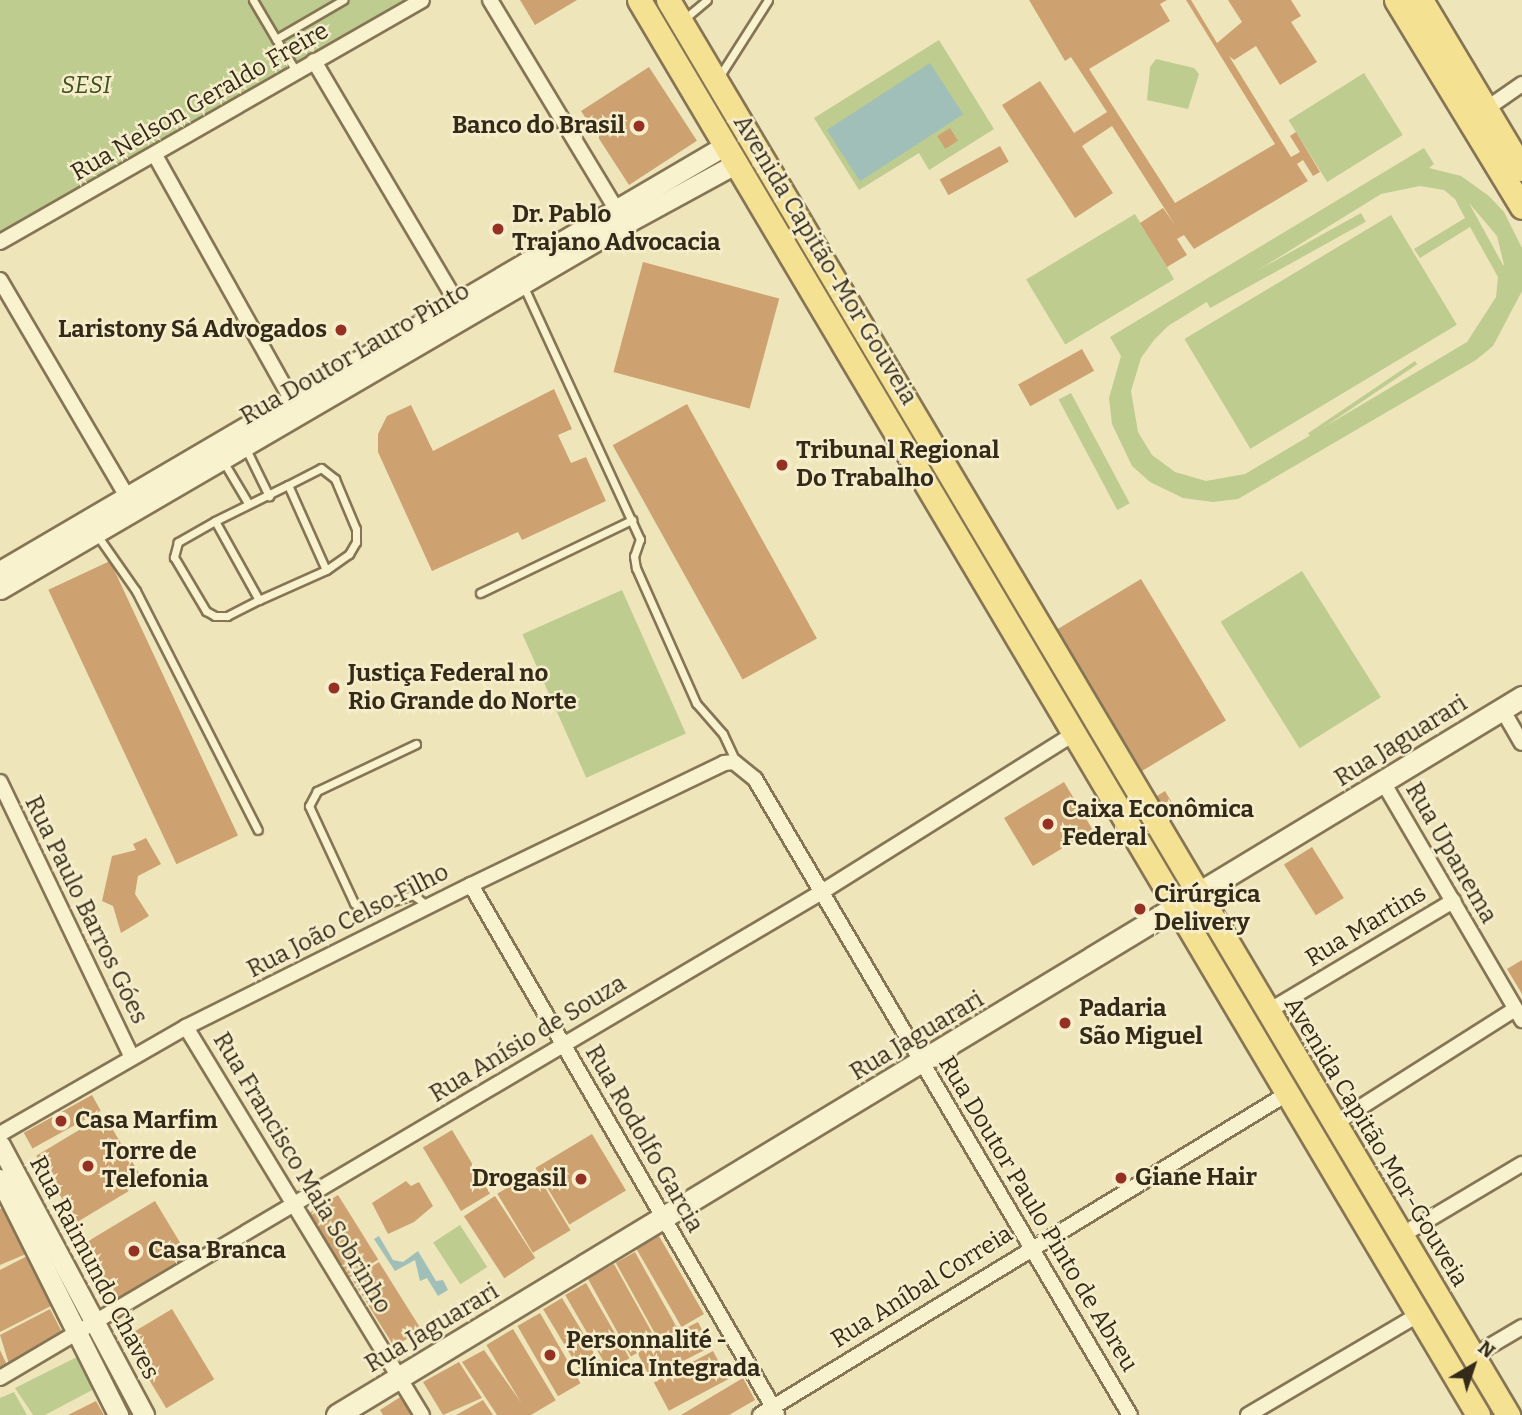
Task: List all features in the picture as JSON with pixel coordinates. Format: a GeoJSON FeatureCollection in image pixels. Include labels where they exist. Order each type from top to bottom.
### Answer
{"type":"FeatureCollection","features":[{"type":"Feature","properties":{"kind":"main road","name":"Avenida Capitão-Mor Gouveia"},"geometry":{"type":"LineString","coordinates":[[639,0],[1075,733],[1188,902]]}},
{"type":"Feature","properties":{"kind":"main road","name":"Avenida Capitão-Mor Gouveia"},"geometry":{"type":"LineString","coordinates":[[668,0],[932,446],[1188,902]]}},
{"type":"Feature","properties":{"kind":"main road"},"geometry":{"type":"LineString","coordinates":[[1396,0],[1522,207]]}},
{"type":"Feature","properties":{"kind":"main road"},"geometry":{"type":"LineString","coordinates":[[1421,0],[1522,169]]}},
{"type":"Feature","properties":{"kind":"main road"},"geometry":{"type":"LineString","coordinates":[[799,268],[802,223]]}},
{"type":"Feature","properties":{"kind":"main road"},"geometry":{"type":"LineString","coordinates":[[893,427],[932,446]]}},
{"type":"Feature","properties":{"kind":"main road","name":"Rua Jaguarari"},"geometry":{"type":"LineString","coordinates":[[337,1415],[1188,902],[1522,697]]}},
{"type":"Feature","properties":{"kind":"main road","name":"Avenida Capitão Mor-Gouveia"},"geometry":{"type":"LineString","coordinates":[[1188,902],[1267,1012],[1508,1415]]}},
{"type":"Feature","properties":{"kind":"main road","name":"Avenida Capitão Mor-Gouveia"},"geometry":{"type":"LineString","coordinates":[[1188,902],[1290,1092],[1478,1415]]}},
{"type":"Feature","properties":{"kind":"street","name":"Rua Nelson Geraldo Freire"},"geometry":{"type":"LineString","coordinates":[[0,242],[156,157],[314,61],[422,0]]}},
{"type":"Feature","properties":{"kind":"street"},"geometry":{"type":"LineString","coordinates":[[490,0],[620,216]]}},
{"type":"Feature","properties":{"kind":"street"},"geometry":{"type":"LineString","coordinates":[[314,61],[461,309]]}},
{"type":"Feature","properties":{"kind":"street"},"geometry":{"type":"LineString","coordinates":[[1486,109],[1522,84]]}},
{"type":"Feature","properties":{"kind":"street","name":"Rua Doutor Lauro Pinto"},"geometry":{"type":"LineString","coordinates":[[1,581],[295,406],[731,154]]}},
{"type":"Feature","properties":{"kind":"street"},"geometry":{"type":"LineString","coordinates":[[156,157],[295,406]]}},
{"type":"Feature","properties":{"kind":"street","name":"Rua Doutor Lauro Pinto"},"geometry":{"type":"LineString","coordinates":[[461,309],[523,284],[620,216]]}},
{"type":"Feature","properties":{"kind":"street"},"geometry":{"type":"LineString","coordinates":[[0,280],[131,503]]}},
{"type":"Feature","properties":{"kind":"street","name":"Rua Doutor Lauro Pinto"},"geometry":{"type":"LineString","coordinates":[[131,503],[244,446],[295,406]]}},
{"type":"Feature","properties":{"kind":"street"},"geometry":{"type":"LineString","coordinates":[[1502,709],[1522,743]]}},
{"type":"Feature","properties":{"kind":"street","name":"Rua Anísio de Souza"},"geometry":{"type":"LineString","coordinates":[[0,1378],[820,893],[1075,733]]}},
{"type":"Feature","properties":{"kind":"street","name":"Rua João Celso Filho"},"geometry":{"type":"LineString","coordinates":[[1,1145],[132,1057],[186,1027],[471,885],[730,763]]}},
{"type":"Feature","properties":{"kind":"street","name":"Rua Doutor Paulo Pinto de Abreu"},"geometry":{"type":"LineString","coordinates":[[730,763],[755,779],[820,893],[1033,1245],[1130,1415]]}},
{"type":"Feature","properties":{"kind":"street","name":"Rua Paulo Barros Góes"},"geometry":{"type":"LineString","coordinates":[[0,782],[132,1057]]}},
{"type":"Feature","properties":{"kind":"street","name":"Rua Upanema"},"geometry":{"type":"LineString","coordinates":[[1383,782],[1519,1015]]}},
{"type":"Feature","properties":{"kind":"street","name":"Rua Rodolfo Garcia"},"geometry":{"type":"LineString","coordinates":[[471,885],[776,1411]]}},
{"type":"Feature","properties":{"kind":"street","name":"Rua Martins"},"geometry":{"type":"LineString","coordinates":[[1267,1012],[1453,901]]}},
{"type":"Feature","properties":{"kind":"street"},"geometry":{"type":"LineString","coordinates":[[1334,1124],[1519,1015]]}},
{"type":"Feature","properties":{"kind":"street","name":"Rua Francisco Maia Sobrinho"},"geometry":{"type":"LineString","coordinates":[[186,1027],[422,1415]]}},
{"type":"Feature","properties":{"kind":"street","name":"Rua Aníbal Correia"},"geometry":{"type":"LineString","coordinates":[[760,1415],[776,1411],[1033,1245],[1290,1092]]}},
{"type":"Feature","properties":{"kind":"street","name":"Rua Raimundo Chaves"},"geometry":{"type":"LineString","coordinates":[[1,1145],[144,1415]]}},
{"type":"Feature","properties":{"kind":"street"},"geometry":{"type":"LineString","coordinates":[[1401,1236],[1522,1164]]}},
{"type":"Feature","properties":{"kind":"street","name":"Rua Raimundo Chaves"},"geometry":{"type":"LineString","coordinates":[[0,1179],[118,1415]]}},
{"type":"Feature","properties":{"kind":"street"},"geometry":{"type":"LineString","coordinates":[[1248,1415],[1418,1315]]}},
{"type":"Feature","properties":{"kind":"street"},"geometry":{"type":"LineString","coordinates":[[1474,1356],[1522,1327]]}},
{"type":"Feature","properties":{"kind":"lane"},"geometry":{"type":"LineString","coordinates":[[253,0],[297,72]]}},
{"type":"Feature","properties":{"kind":"lane"},"geometry":{"type":"LineString","coordinates":[[276,39],[342,0]]}},
{"type":"Feature","properties":{"kind":"lane"},"geometry":{"type":"LineString","coordinates":[[681,21],[707,0]]}},
{"type":"Feature","properties":{"kind":"lane"},"geometry":{"type":"LineString","coordinates":[[717,80],[768,0]]}},
{"type":"Feature","properties":{"kind":"lane"},"geometry":{"type":"LineString","coordinates":[[523,284],[640,539],[634,556],[636,568],[696,703],[723,734],[730,763]]}},
{"type":"Feature","properties":{"kind":"lane"},"geometry":{"type":"LineString","coordinates":[[244,446],[269,496]]}},
{"type":"Feature","properties":{"kind":"lane"},"geometry":{"type":"LineString","coordinates":[[222,459],[248,503]]}},
{"type":"Feature","properties":{"kind":"lane"},"geometry":{"type":"LineString","coordinates":[[321,468],[335,479],[356,529],[356,542],[349,554],[326,570],[227,616],[215,616],[206,611],[174,557],[178,542],[248,503],[269,496],[288,485],[321,468]]}},
{"type":"Feature","properties":{"kind":"lane"},"geometry":{"type":"LineString","coordinates":[[288,485],[326,570]]}},
{"type":"Feature","properties":{"kind":"lane"},"geometry":{"type":"LineString","coordinates":[[480,593],[632,520]]}},
{"type":"Feature","properties":{"kind":"lane"},"geometry":{"type":"LineString","coordinates":[[215,521],[259,600]]}},
{"type":"Feature","properties":{"kind":"lane"},"geometry":{"type":"LineString","coordinates":[[92,526],[136,591],[258,830]]}},
{"type":"Feature","properties":{"kind":"lane"},"geometry":{"type":"LineString","coordinates":[[416,744],[317,791],[309,806],[354,903],[362,911],[413,895],[428,907]]}},
{"type":"Feature","properties":{"kind":"green space","name":"SESI"},"geometry":{"type":"Polygon","coordinates":[[[0,0],[404,0],[0,234],[0,0]]]}},
{"type":"Feature","properties":{"kind":"green space"},"geometry":{"type":"Polygon","coordinates":[[[939,40],[994,129],[929,170],[919,153],[859,190],[814,118],[939,40]]]}},
{"type":"Feature","properties":{"kind":"green space"},"geometry":{"type":"Polygon","coordinates":[[[1156,59],[1194,68],[1199,74],[1188,109],[1147,100],[1150,67],[1156,59]]]}},
{"type":"Feature","properties":{"kind":"green space"},"geometry":{"type":"Polygon","coordinates":[[[1364,73],[1403,135],[1327,182],[1289,120],[1364,73]]]}},
{"type":"Feature","properties":{"kind":"green space"},"geometry":{"type":"Polygon","coordinates":[[[1424,148],[1434,164],[1429,168],[1461,176],[1489,196],[1504,212],[1522,248],[1522,291],[1493,346],[1476,360],[1238,499],[1213,502],[1183,498],[1150,482],[1132,466],[1112,424],[1109,398],[1121,356],[1110,337],[1424,148]],[[1420,186],[1381,194],[1168,326],[1154,340],[1141,358],[1131,391],[1138,432],[1152,455],[1175,472],[1206,481],[1245,474],[1467,342],[1496,297],[1498,277],[1470,227],[1420,258],[1414,249],[1465,218],[1455,199],[1444,190],[1420,186]],[[1469,203],[1503,265],[1504,265],[1497,236],[1469,203]]]}},
{"type":"Feature","properties":{"kind":"green space"},"geometry":{"type":"Polygon","coordinates":[[[1361,213],[1366,222],[1210,308],[1205,299],[1361,213]]]}},
{"type":"Feature","properties":{"kind":"green space"},"geometry":{"type":"Polygon","coordinates":[[[1135,214],[1174,279],[1065,345],[1026,279],[1135,214]]]}},
{"type":"Feature","properties":{"kind":"green space"},"geometry":{"type":"Polygon","coordinates":[[[1391,215],[1457,325],[1250,449],[1184,339],[1391,215]]]}},
{"type":"Feature","properties":{"kind":"green space"},"geometry":{"type":"Polygon","coordinates":[[[1415,361],[1417,364],[1310,436],[1308,433],[1415,361]]]}},
{"type":"Feature","properties":{"kind":"green space"},"geometry":{"type":"Polygon","coordinates":[[[1071,393],[1130,503],[1117,510],[1059,400],[1071,393]]]}},
{"type":"Feature","properties":{"kind":"green space"},"geometry":{"type":"Polygon","coordinates":[[[1302,571],[1381,697],[1300,748],[1221,622],[1302,571]]]}},
{"type":"Feature","properties":{"kind":"green space"},"geometry":{"type":"Polygon","coordinates":[[[622,590],[686,733],[586,778],[522,634],[622,590]]]}},
{"type":"Feature","properties":{"kind":"green space"},"geometry":{"type":"Polygon","coordinates":[[[460,1225],[487,1267],[460,1284],[433,1242],[460,1225]]]}},
{"type":"Feature","properties":{"kind":"green space"},"geometry":{"type":"Polygon","coordinates":[[[79,1356],[96,1388],[45,1415],[33,1415],[15,1388],[79,1356]]]}},
{"type":"Feature","properties":{"kind":"green space"},"geometry":{"type":"Polygon","coordinates":[[[14,1392],[27,1415],[0,1415],[0,1398],[14,1392]]]}},
{"type":"Feature","properties":{"kind":"water"},"geometry":{"type":"Polygon","coordinates":[[[930,63],[963,114],[860,181],[827,130],[930,63]]]}},
{"type":"Feature","properties":{"kind":"water"},"geometry":{"type":"Polygon","coordinates":[[[379,1236],[393,1260],[403,1262],[418,1251],[436,1281],[443,1280],[448,1290],[438,1296],[427,1278],[420,1281],[415,1260],[395,1271],[374,1239],[379,1236]]]}},
{"type":"Feature","properties":{"kind":"building"},"geometry":{"type":"Polygon","coordinates":[[[520,0],[577,0],[535,25],[520,0]]]}},
{"type":"Feature","properties":{"kind":"building"},"geometry":{"type":"Polygon","coordinates":[[[1029,0],[1167,0],[1160,4],[1170,21],[1089,69],[1175,203],[1275,144],[1186,0],[1191,0],[1217,43],[1242,22],[1228,0],[1291,0],[1301,16],[1291,22],[1317,62],[1280,85],[1256,46],[1234,60],[1229,56],[1291,157],[1300,152],[1290,136],[1296,132],[1320,172],[1313,176],[1303,160],[1297,164],[1308,181],[1194,249],[1184,235],[1177,239],[1187,255],[1167,267],[1140,223],[1163,208],[1175,225],[1112,126],[1082,146],[1113,193],[1075,218],[1002,105],[1040,81],[1074,133],[1107,112],[1071,57],[1065,61],[1029,0]]]}},
{"type":"Feature","properties":{"kind":"building","name":"Banco do Brasil"},"geometry":{"type":"Polygon","coordinates":[[[649,67],[697,141],[629,185],[581,111],[649,67]]]}},
{"type":"Feature","properties":{"kind":"building"},"geometry":{"type":"Polygon","coordinates":[[[950,128],[958,141],[945,149],[937,136],[950,128]]]}},
{"type":"Feature","properties":{"kind":"building"},"geometry":{"type":"Polygon","coordinates":[[[1000,146],[1009,162],[948,195],[940,179],[1000,146]]]}},
{"type":"Feature","properties":{"kind":"building"},"geometry":{"type":"Polygon","coordinates":[[[643,262],[779,298],[750,409],[613,372],[643,262]]]}},
{"type":"Feature","properties":{"kind":"building"},"geometry":{"type":"Polygon","coordinates":[[[1082,349],[1094,371],[1030,406],[1018,384],[1082,349]]]}},
{"type":"Feature","properties":{"kind":"building"},"geometry":{"type":"Polygon","coordinates":[[[554,389],[572,429],[558,435],[571,463],[586,457],[606,501],[522,540],[518,532],[432,571],[378,452],[378,434],[387,416],[411,405],[433,451],[554,389]]]}},
{"type":"Feature","properties":{"kind":"building"},"geometry":{"type":"Polygon","coordinates":[[[687,404],[817,638],[743,680],[613,445],[687,404]]]}},
{"type":"Feature","properties":{"kind":"building"},"geometry":{"type":"Polygon","coordinates":[[[110,561],[238,836],[176,864],[48,590],[110,561]]]}},
{"type":"Feature","properties":{"kind":"building"},"geometry":{"type":"Polygon","coordinates":[[[1141,579],[1226,720],[1141,771],[1056,630],[1141,579]]]}},
{"type":"Feature","properties":{"kind":"building","name":"Caixa Econômica Federal"},"geometry":{"type":"Polygon","coordinates":[[[1064,782],[1093,830],[1033,866],[1004,818],[1064,782]]]}},
{"type":"Feature","properties":{"kind":"building"},"geometry":{"type":"Polygon","coordinates":[[[1165,791],[1176,809],[1167,814],[1156,796],[1165,791]]]}},
{"type":"Feature","properties":{"kind":"building"},"geometry":{"type":"Polygon","coordinates":[[[146,838],[161,864],[138,876],[135,894],[149,916],[121,933],[113,906],[102,901],[112,856],[136,850],[133,844],[146,838]]]}},
{"type":"Feature","properties":{"kind":"building"},"geometry":{"type":"Polygon","coordinates":[[[1312,847],[1344,898],[1316,915],[1284,864],[1312,847]]]}},
{"type":"Feature","properties":{"kind":"building"},"geometry":{"type":"Polygon","coordinates":[[[1522,960],[1522,994],[1507,969],[1522,960]]]}},
{"type":"Feature","properties":{"kind":"building","name":"Casa Marfim"},"geometry":{"type":"Polygon","coordinates":[[[92,1095],[101,1111],[33,1149],[24,1133],[92,1095]]]}},
{"type":"Feature","properties":{"kind":"building","name":"Torre de Telefonia"},"geometry":{"type":"Polygon","coordinates":[[[104,1115],[144,1182],[76,1223],[36,1156],[104,1115]]]}},
{"type":"Feature","properties":{"kind":"building"},"geometry":{"type":"Polygon","coordinates":[[[452,1130],[490,1193],[461,1211],[423,1148],[452,1130]]]}},
{"type":"Feature","properties":{"kind":"building","name":"Drogasil"},"geometry":{"type":"Polygon","coordinates":[[[592,1134],[626,1191],[569,1225],[535,1168],[592,1134]]]}},
{"type":"Feature","properties":{"kind":"building"},"geometry":{"type":"Polygon","coordinates":[[[535,1171],[571,1230],[533,1253],[497,1194],[535,1171]]]}},
{"type":"Feature","properties":{"kind":"building"},"geometry":{"type":"Polygon","coordinates":[[[406,1181],[411,1186],[419,1182],[433,1206],[414,1222],[388,1234],[372,1203],[406,1181]]]}},
{"type":"Feature","properties":{"kind":"building"},"geometry":{"type":"Polygon","coordinates":[[[338,1195],[378,1259],[349,1277],[309,1213],[338,1195]]]}},
{"type":"Feature","properties":{"kind":"building"},"geometry":{"type":"Polygon","coordinates":[[[495,1196],[535,1258],[504,1278],[464,1216],[495,1196]]]}},
{"type":"Feature","properties":{"kind":"building","name":"Casa Branca"},"geometry":{"type":"Polygon","coordinates":[[[155,1201],[189,1258],[114,1302],[80,1246],[155,1201]]]}},
{"type":"Feature","properties":{"kind":"building"},"geometry":{"type":"Polygon","coordinates":[[[9,1205],[33,1251],[0,1265],[0,1209],[9,1205]]]}},
{"type":"Feature","properties":{"kind":"building"},"geometry":{"type":"Polygon","coordinates":[[[659,1236],[704,1314],[681,1327],[636,1249],[659,1236]]]}},
{"type":"Feature","properties":{"kind":"building"},"geometry":{"type":"Polygon","coordinates":[[[635,1252],[678,1330],[659,1341],[616,1263],[635,1252]]]}},
{"type":"Feature","properties":{"kind":"building"},"geometry":{"type":"Polygon","coordinates":[[[33,1253],[59,1302],[0,1332],[0,1270],[33,1253]]]}},
{"type":"Feature","properties":{"kind":"building"},"geometry":{"type":"Polygon","coordinates":[[[379,1262],[421,1330],[394,1347],[352,1279],[379,1262]]]}},
{"type":"Feature","properties":{"kind":"building"},"geometry":{"type":"Polygon","coordinates":[[[614,1264],[657,1342],[631,1356],[588,1279],[614,1264]]]}},
{"type":"Feature","properties":{"kind":"building"},"geometry":{"type":"Polygon","coordinates":[[[586,1283],[630,1358],[609,1370],[565,1295],[586,1283]]]}},
{"type":"Feature","properties":{"kind":"building"},"geometry":{"type":"Polygon","coordinates":[[[562,1298],[602,1364],[583,1375],[543,1309],[562,1298]]]}},
{"type":"Feature","properties":{"kind":"building"},"geometry":{"type":"Polygon","coordinates":[[[50,1309],[63,1334],[9,1364],[0,1335],[50,1309]]]}},
{"type":"Feature","properties":{"kind":"building"},"geometry":{"type":"Polygon","coordinates":[[[172,1309],[214,1379],[166,1408],[124,1338],[172,1309]]]}},
{"type":"Feature","properties":{"kind":"building","name":"Personnalité - Clínica Integrada"},"geometry":{"type":"Polygon","coordinates":[[[540,1313],[580,1383],[558,1396],[517,1326],[540,1313]]]}},
{"type":"Feature","properties":{"kind":"building"},"geometry":{"type":"Polygon","coordinates":[[[698,1322],[711,1347],[650,1378],[637,1353],[698,1322]]]}},
{"type":"Feature","properties":{"kind":"building"},"geometry":{"type":"Polygon","coordinates":[[[513,1329],[556,1400],[529,1415],[486,1345],[513,1329]]]}},
{"type":"Feature","properties":{"kind":"building"},"geometry":{"type":"Polygon","coordinates":[[[0,1350],[7,1365],[0,1368],[0,1350]]]}},
{"type":"Feature","properties":{"kind":"building"},"geometry":{"type":"Polygon","coordinates":[[[484,1350],[530,1415],[497,1415],[462,1362],[484,1350]]]}},
{"type":"Feature","properties":{"kind":"building"},"geometry":{"type":"Polygon","coordinates":[[[713,1351],[728,1379],[669,1411],[654,1382],[713,1351]]]}},
{"type":"Feature","properties":{"kind":"building"},"geometry":{"type":"Polygon","coordinates":[[[459,1362],[482,1398],[443,1415],[423,1382],[459,1362]]]}},
{"type":"Feature","properties":{"kind":"building"},"geometry":{"type":"Polygon","coordinates":[[[743,1378],[755,1400],[729,1415],[681,1415],[743,1378]]]}},
{"type":"Feature","properties":{"kind":"building"},"geometry":{"type":"Polygon","coordinates":[[[405,1394],[417,1415],[383,1415],[380,1410],[405,1394]]]}},
{"type":"Feature","properties":{"kind":"building"},"geometry":{"type":"Polygon","coordinates":[[[483,1400],[493,1415],[456,1415],[483,1400]]]}},
{"type":"Feature","properties":{"kind":"building"},"geometry":{"type":"Polygon","coordinates":[[[96,1401],[104,1415],[68,1415],[96,1401]]]}},
{"type":"Feature","properties":{"kind":"place","name":"Banco do Brasil"},"geometry":{"type":"Point","coordinates":[639,126]}},
{"type":"Feature","properties":{"kind":"place","name":"Dr. Pablo Trajano Advocacia"},"geometry":{"type":"Point","coordinates":[498,229]}},
{"type":"Feature","properties":{"kind":"place","name":"Laristony Sá Advogados"},"geometry":{"type":"Point","coordinates":[341,330]}},
{"type":"Feature","properties":{"kind":"place","name":"Tribunal Regional Do Trabalho"},"geometry":{"type":"Point","coordinates":[782,465]}},
{"type":"Feature","properties":{"kind":"place","name":"Justiça Federal no Rio Grande do Norte"},"geometry":{"type":"Point","coordinates":[334,688]}},
{"type":"Feature","properties":{"kind":"place","name":"Caixa Econômica Federal"},"geometry":{"type":"Point","coordinates":[1048,824]}},
{"type":"Feature","properties":{"kind":"place","name":"Cirúrgica Delivery"},"geometry":{"type":"Point","coordinates":[1140,909]}},
{"type":"Feature","properties":{"kind":"place","name":"Padaria São Miguel"},"geometry":{"type":"Point","coordinates":[1065,1023]}},
{"type":"Feature","properties":{"kind":"place","name":"Casa Marfim"},"geometry":{"type":"Point","coordinates":[61,1121]}},
{"type":"Feature","properties":{"kind":"place","name":"Torre de Telefonia"},"geometry":{"type":"Point","coordinates":[88,1166]}},
{"type":"Feature","properties":{"kind":"place","name":"Giane Hair"},"geometry":{"type":"Point","coordinates":[1121,1178]}},
{"type":"Feature","properties":{"kind":"place","name":"Drogasil"},"geometry":{"type":"Point","coordinates":[581,1179]}},
{"type":"Feature","properties":{"kind":"place","name":"Casa Branca"},"geometry":{"type":"Point","coordinates":[134,1251]}},
{"type":"Feature","properties":{"kind":"place","name":"Personnalité - Clínica Integrada"},"geometry":{"type":"Point","coordinates":[550,1355]}}]}
